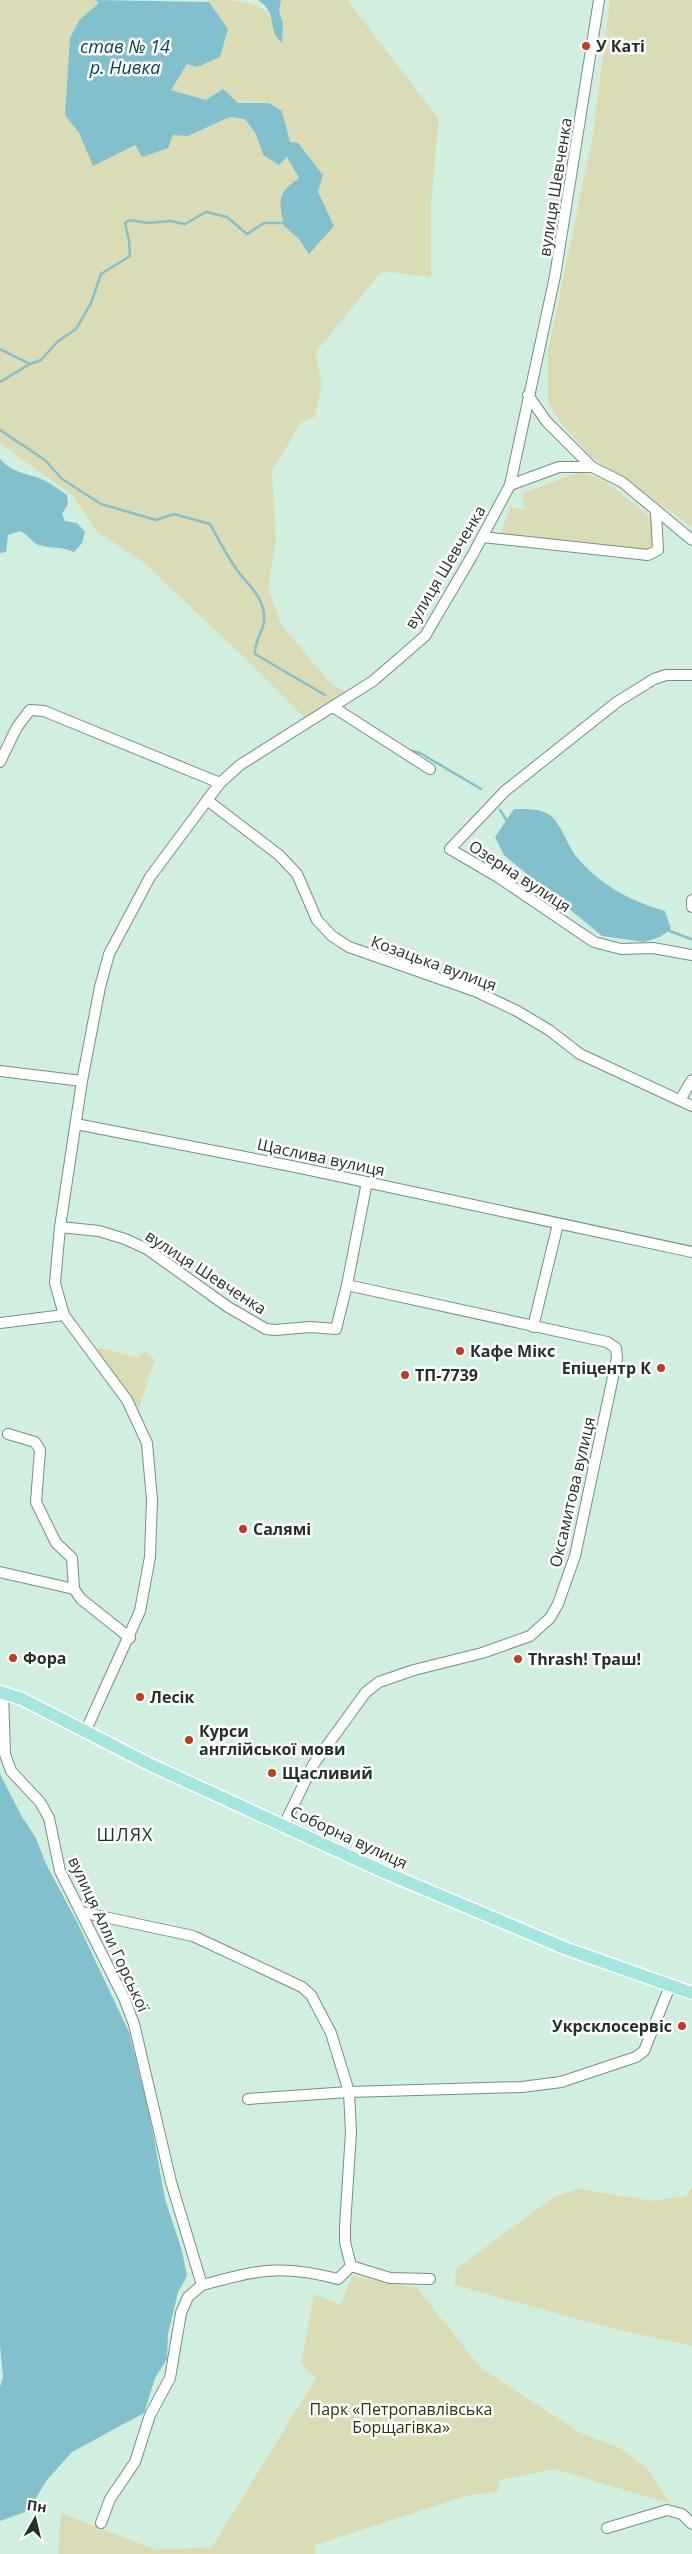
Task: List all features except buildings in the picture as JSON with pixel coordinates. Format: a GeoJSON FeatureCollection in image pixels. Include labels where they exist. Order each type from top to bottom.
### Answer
{"type":"FeatureCollection","features":[{"type":"Feature","properties":{"kind":"main road","name":"Соборна вулиця"},"geometry":{"type":"LineString","coordinates":[[2,1692],[22,1699],[86,1730],[152,1765],[451,1902],[566,1949],[692,1993]]}},
{"type":"Feature","properties":{"kind":"street","name":"вулиця Шевченка"},"geometry":{"type":"LineString","coordinates":[[86,1730],[113,1668],[130,1638],[140,1611],[148,1579],[152,1500],[147,1443],[127,1400],[64,1315],[55,1283],[60,1227],[82,1081],[100,987],[109,954],[150,877],[220,783],[240,765],[373,681],[425,636],[510,485],[528,395],[556,276],[599,0]]}},
{"type":"Feature","properties":{"kind":"street"},"geometry":{"type":"LineString","coordinates":[[528,395],[546,421],[592,467],[622,482],[656,513],[692,540]]}},
{"type":"Feature","properties":{"kind":"street"},"geometry":{"type":"LineString","coordinates":[[510,485],[558,467],[592,467]]}},
{"type":"Feature","properties":{"kind":"street"},"geometry":{"type":"LineString","coordinates":[[482,537],[648,555],[658,550],[659,545],[656,513]]}},
{"type":"Feature","properties":{"kind":"street","name":"Озерна вулиця"},"geometry":{"type":"LineString","coordinates":[[692,675],[666,675],[654,679],[617,702],[505,791],[450,849],[498,878],[594,942],[621,949],[653,948],[692,955]]}},
{"type":"Feature","properties":{"kind":"street"},"geometry":{"type":"LineString","coordinates":[[333,707],[430,769]]}},
{"type":"Feature","properties":{"kind":"street"},"geometry":{"type":"LineString","coordinates":[[0,762],[17,727],[30,710],[44,711],[220,783]]}},
{"type":"Feature","properties":{"kind":"street","name":"Козацька вулиця"},"geometry":{"type":"LineString","coordinates":[[207,800],[278,856],[297,874],[317,920],[332,936],[344,944],[367,954],[475,991],[517,1011],[549,1030],[580,1054],[692,1106]]}},
{"type":"Feature","properties":{"kind":"street"},"geometry":{"type":"LineString","coordinates":[[692,900],[692,907]]}},
{"type":"Feature","properties":{"kind":"street"},"geometry":{"type":"LineString","coordinates":[[0,1071],[82,1081]]}},
{"type":"Feature","properties":{"kind":"street"},"geometry":{"type":"LineString","coordinates":[[680,1100],[692,1080]]}},
{"type":"Feature","properties":{"kind":"street","name":"Щаслива вулиця"},"geometry":{"type":"LineString","coordinates":[[76,1124],[367,1182],[692,1252]]}},
{"type":"Feature","properties":{"kind":"street","name":"вулиця Шевченка"},"geometry":{"type":"LineString","coordinates":[[60,1227],[99,1231],[125,1239],[147,1249],[228,1307],[266,1329],[310,1327],[336,1329],[347,1285],[367,1182]]}},
{"type":"Feature","properties":{"kind":"street"},"geometry":{"type":"LineString","coordinates":[[533,1327],[558,1224]]}},
{"type":"Feature","properties":{"kind":"street","name":"Оксамитова вулиця"},"geometry":{"type":"LineString","coordinates":[[284,1825],[313,1766],[366,1692],[379,1682],[398,1675],[482,1653],[530,1636],[550,1618],[558,1604],[575,1556],[617,1358],[616,1348],[607,1342],[347,1285]]}},
{"type":"Feature","properties":{"kind":"street"},"geometry":{"type":"LineString","coordinates":[[0,1323],[64,1315]]}},
{"type":"Feature","properties":{"kind":"street"},"geometry":{"type":"LineString","coordinates":[[8,1434],[35,1442],[40,1450],[36,1502],[56,1544],[72,1558],[74,1589],[81,1599],[130,1638]]}},
{"type":"Feature","properties":{"kind":"street"},"geometry":{"type":"LineString","coordinates":[[0,1572],[74,1589]]}},
{"type":"Feature","properties":{"kind":"street","name":"вулиця Алли Горської"},"geometry":{"type":"LineString","coordinates":[[2,1692],[5,1754],[11,1771],[40,1802],[49,1818],[60,1871],[124,1998],[134,2024],[171,2182],[202,2285]]}},
{"type":"Feature","properties":{"kind":"street"},"geometry":{"type":"LineString","coordinates":[[81,1912],[193,1936],[302,1987],[311,1995],[331,2033],[349,2092],[351,2142],[345,2242],[351,2266]]}},
{"type":"Feature","properties":{"kind":"street"},"geometry":{"type":"LineString","coordinates":[[248,2099],[349,2092],[522,2087],[561,2082],[636,2057],[644,2051],[670,1986]]}},
{"type":"Feature","properties":{"kind":"street"},"geometry":{"type":"LineString","coordinates":[[101,2523],[110,2498],[135,2462],[150,2415],[170,2378],[181,2313],[188,2297],[202,2285],[266,2269],[304,2271],[338,2279],[351,2266]]}},
{"type":"Feature","properties":{"kind":"street"},"geometry":{"type":"LineString","coordinates":[[351,2266],[390,2278],[430,2279]]}},
{"type":"Feature","properties":{"kind":"street"},"geometry":{"type":"LineString","coordinates":[[607,2528],[667,2510],[682,2514],[692,2524]]}},
{"type":"Feature","properties":{"kind":"green space"},"geometry":{"type":"Polygon","coordinates":[[[0,0],[95,0],[99,3],[80,19],[65,115],[79,133],[93,165],[135,145],[142,157],[173,135],[206,129],[230,117],[245,119],[256,134],[263,155],[287,157],[299,178],[284,226],[299,239],[322,238],[333,226],[318,192],[323,175],[290,143],[282,111],[269,103],[206,100],[171,90],[187,64],[220,57],[228,29],[207,0],[239,1],[258,6],[270,17],[273,26],[283,24],[279,11],[281,0],[347,0],[439,119],[431,204],[431,277],[382,271],[315,353],[322,384],[315,417],[301,422],[272,472],[276,540],[268,587],[281,624],[331,684],[348,693],[307,720],[242,655],[142,561],[96,531],[73,496],[0,443],[0,0]]]}},
{"type":"Feature","properties":{"kind":"green space"},"geometry":{"type":"Polygon","coordinates":[[[610,0],[692,0],[692,527],[590,456],[560,422],[548,403],[548,352],[593,134],[610,0]]]}},
{"type":"Feature","properties":{"kind":"green space"},"geometry":{"type":"Polygon","coordinates":[[[579,472],[605,481],[652,518],[657,548],[647,550],[499,539],[510,507],[525,510],[522,494],[579,472]]]}},
{"type":"Feature","properties":{"kind":"green space"},"geometry":{"type":"Polygon","coordinates":[[[99,1348],[138,1357],[145,1352],[155,1360],[139,1408],[95,1351],[99,1348]]]}},
{"type":"Feature","properties":{"kind":"green space"},"geometry":{"type":"Polygon","coordinates":[[[692,2185],[692,2346],[606,2327],[455,2285],[456,2269],[554,2197],[578,2189],[654,2201],[686,2196],[692,2185]]]}},
{"type":"Feature","properties":{"kind":"green space","name":"Парк «Петропавлівська Борщагівка»"},"geometry":{"type":"Polygon","coordinates":[[[352,2276],[417,2288],[481,2368],[582,2434],[620,2448],[647,2468],[671,2504],[555,2469],[500,2480],[497,2492],[465,2496],[315,2545],[315,2554],[58,2554],[61,2513],[156,2550],[212,2547],[316,2378],[301,2364],[314,2294],[341,2305],[352,2276]]]}},
{"type":"Feature","properties":{"kind":"water","name":"став № 14 р. Нивка"},"geometry":{"type":"Polygon","coordinates":[[[95,0],[209,2],[228,29],[220,57],[197,67],[187,64],[171,90],[206,100],[223,89],[238,103],[269,103],[282,111],[290,142],[298,143],[323,175],[318,192],[334,226],[309,254],[299,239],[284,226],[280,203],[286,189],[299,178],[287,157],[279,165],[263,155],[256,134],[245,119],[230,117],[188,136],[173,135],[168,148],[142,157],[135,145],[93,166],[79,133],[65,115],[70,38],[80,19],[99,3],[95,0]]]}},
{"type":"Feature","properties":{"kind":"water"},"geometry":{"type":"Polygon","coordinates":[[[258,0],[281,0],[279,11],[283,24],[282,43],[274,32],[271,16],[264,5],[258,0]]]}},
{"type":"Feature","properties":{"kind":"water"},"geometry":{"type":"Polygon","coordinates":[[[0,459],[18,472],[39,478],[67,495],[68,504],[62,514],[65,521],[77,523],[85,532],[82,543],[74,552],[39,545],[20,531],[8,535],[6,552],[0,553],[0,459]]]}},
{"type":"Feature","properties":{"kind":"water"},"geometry":{"type":"Polygon","coordinates":[[[514,809],[538,810],[551,816],[558,824],[575,855],[594,875],[627,897],[665,911],[671,929],[660,937],[644,942],[602,936],[504,855],[495,837],[514,809]]]}},
{"type":"Feature","properties":{"kind":"water"},"geometry":{"type":"Polygon","coordinates":[[[0,1774],[22,1817],[36,1838],[46,1864],[77,1922],[129,2032],[149,2112],[165,2199],[182,2251],[187,2276],[178,2292],[168,2334],[167,2359],[155,2378],[144,2413],[72,2452],[47,2480],[28,2511],[0,2521],[0,2387],[3,2377],[0,2345],[0,1774]]]}},
{"type":"Feature","properties":{"kind":"waterway"},"geometry":{"type":"LineString","coordinates":[[0,349],[30,364],[41,360],[57,342],[76,329],[91,303],[101,274],[130,256],[125,223],[130,220],[148,223],[170,221],[185,224],[206,212],[227,217],[247,234],[264,223],[286,223]]}},
{"type":"Feature","properties":{"kind":"waterway"},"geometry":{"type":"LineString","coordinates":[[0,382],[30,364]]}},
{"type":"Feature","properties":{"kind":"waterway"},"geometry":{"type":"LineString","coordinates":[[0,430],[45,460],[62,479],[101,504],[156,520],[174,514],[210,524],[232,562],[261,602],[264,620],[256,643],[255,654],[325,695]]}},
{"type":"Feature","properties":{"kind":"waterway"},"geometry":{"type":"LineString","coordinates":[[408,750],[420,753],[481,789]]}},
{"type":"Feature","properties":{"kind":"waterway"},"geometry":{"type":"LineString","coordinates":[[500,810],[507,821]]}},
{"type":"Feature","properties":{"kind":"waterway"},"geometry":{"type":"LineString","coordinates":[[667,930],[691,939]]}},
{"type":"Feature","properties":{"kind":"place","name":"У Каті"},"geometry":{"type":"Point","coordinates":[586,46]}},
{"type":"Feature","properties":{"kind":"place","name":"Кафе Мікс"},"geometry":{"type":"Point","coordinates":[460,1351]}},
{"type":"Feature","properties":{"kind":"place","name":"Епіцентр К"},"geometry":{"type":"Point","coordinates":[661,1368]}},
{"type":"Feature","properties":{"kind":"place","name":"ТП-7739"},"geometry":{"type":"Point","coordinates":[405,1375]}},
{"type":"Feature","properties":{"kind":"place","name":"Салямі"},"geometry":{"type":"Point","coordinates":[243,1529]}},
{"type":"Feature","properties":{"kind":"place","name":"Фора"},"geometry":{"type":"Point","coordinates":[13,1658]}},
{"type":"Feature","properties":{"kind":"place","name":"Thrash! Траш!"},"geometry":{"type":"Point","coordinates":[518,1659]}},
{"type":"Feature","properties":{"kind":"place","name":"Лесік"},"geometry":{"type":"Point","coordinates":[140,1697]}},
{"type":"Feature","properties":{"kind":"place","name":"Курси англійської мови"},"geometry":{"type":"Point","coordinates":[189,1740]}},
{"type":"Feature","properties":{"kind":"place","name":"Щасливий"},"geometry":{"type":"Point","coordinates":[272,1773]}},
{"type":"Feature","properties":{"kind":"place","name":"Укрсклосервіс"},"geometry":{"type":"Point","coordinates":[682,2026]}},
{"type":"Feature","properties":{"kind":"district","name":"ШЛЯХ"},"geometry":{"type":"Point","coordinates":[125,1834]}}]}
